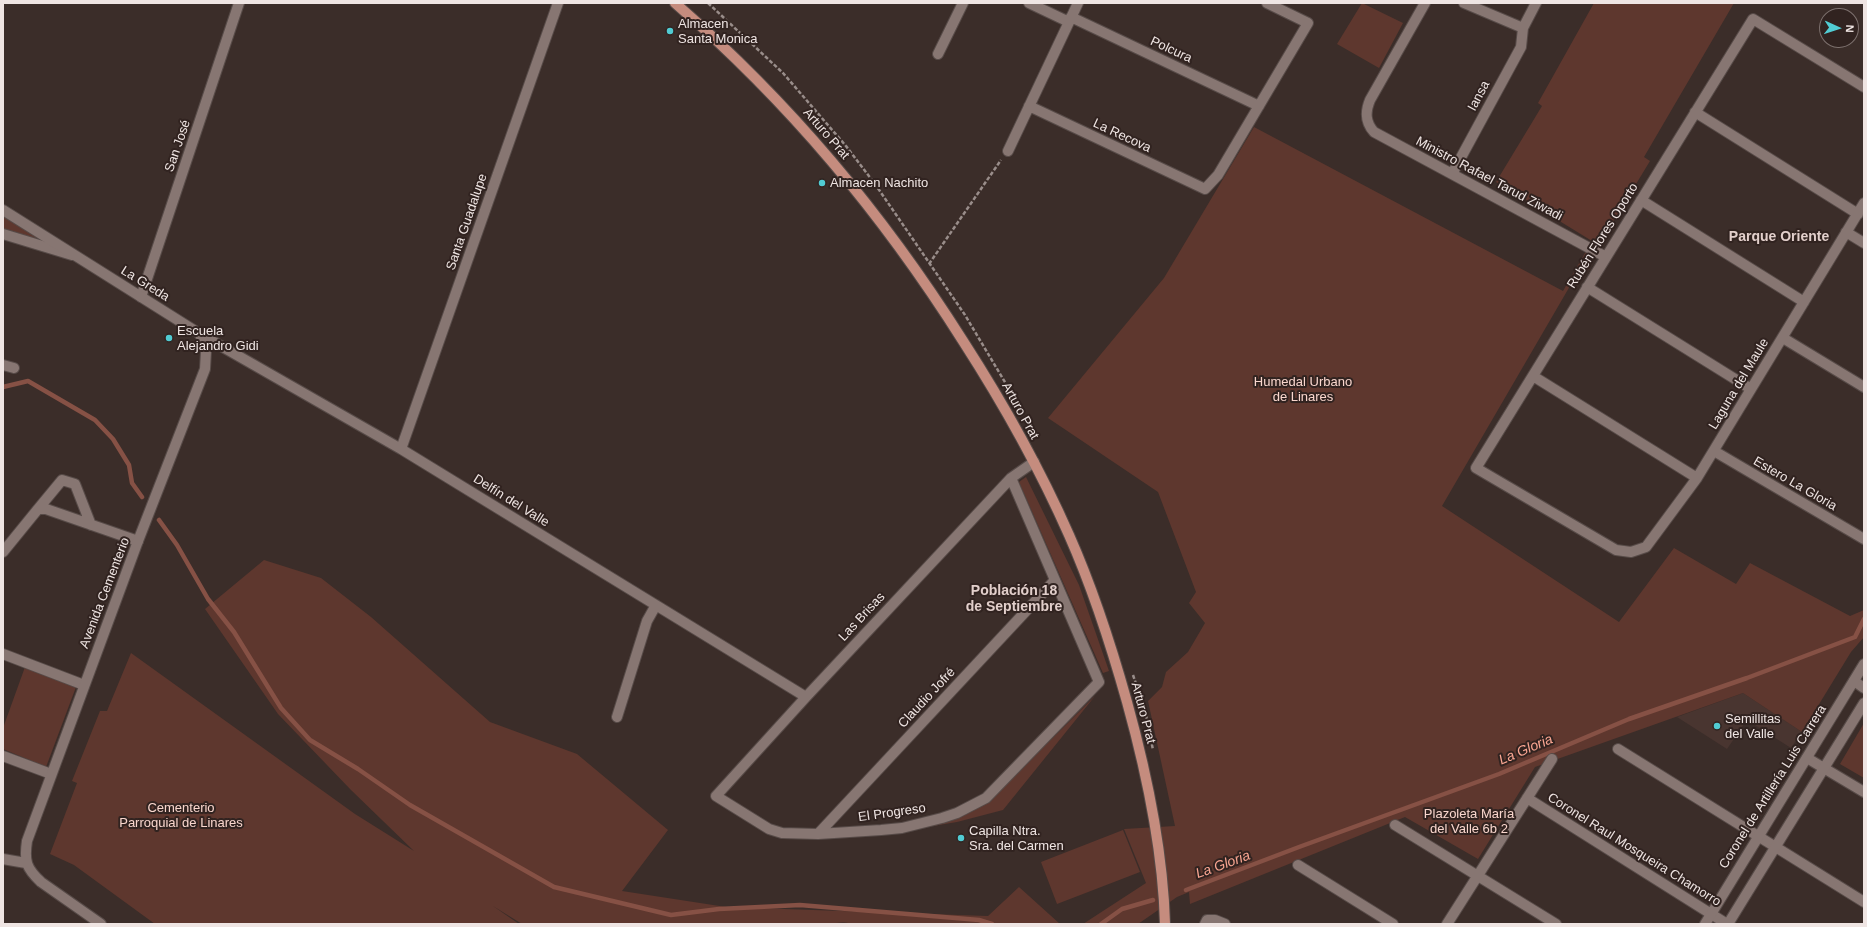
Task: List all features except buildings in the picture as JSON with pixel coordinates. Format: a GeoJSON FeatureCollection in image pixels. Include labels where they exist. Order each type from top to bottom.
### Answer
{"type":"FeatureCollection","features":[{"type":"Feature","properties":{"kind":"main road","name":"Arturo Prat"},"geometry":{"type":"LineString","coordinates":[[675,3],[744,66],[781,103],[851,183],[912,264],[947,316],[989,382],[1034,462],[1080,561],[1101,615],[1118,670],[1135,731],[1154,817],[1165,924]]}},
{"type":"Feature","properties":{"kind":"street","name":"San José"},"geometry":{"type":"LineString","coordinates":[[141,297],[239,3]]}},
{"type":"Feature","properties":{"kind":"street","name":"Santa Guadalupe"},"geometry":{"type":"LineString","coordinates":[[402,449],[558,3]]}},
{"type":"Feature","properties":{"kind":"street"},"geometry":{"type":"LineString","coordinates":[[938,54],[963,3]]}},
{"type":"Feature","properties":{"kind":"street","name":"Polcura"},"geometry":{"type":"LineString","coordinates":[[1029,3],[1070,20],[1259,106]]}},
{"type":"Feature","properties":{"kind":"street"},"geometry":{"type":"LineString","coordinates":[[1008,151],[1078,3]]}},
{"type":"Feature","properties":{"kind":"street"},"geometry":{"type":"LineString","coordinates":[[1259,106],[1308,23],[1267,3]]}},
{"type":"Feature","properties":{"kind":"street","name":"Ministro Rafael Tarud Ziwadi"},"geometry":{"type":"LineString","coordinates":[[1425,3],[1365,110],[1369,126],[1374,132],[1606,257]]}},
{"type":"Feature","properties":{"kind":"street"},"geometry":{"type":"LineString","coordinates":[[1464,3],[1523,28],[1536,3]]}},
{"type":"Feature","properties":{"kind":"street","name":"Rubén Flores Oporto"},"geometry":{"type":"LineString","coordinates":[[1616,550],[1476,468],[1753,19],[1864,88]]}},
{"type":"Feature","properties":{"kind":"street","name":"Iansa"},"geometry":{"type":"LineString","coordinates":[[1452,174],[1521,47],[1523,28]]}},
{"type":"Feature","properties":{"kind":"street","name":"La Recova"},"geometry":{"type":"LineString","coordinates":[[1029,106],[1205,190],[1218,175],[1259,106]]}},
{"type":"Feature","properties":{"kind":"street"},"geometry":{"type":"LineString","coordinates":[[1695,112],[1858,214]]}},
{"type":"Feature","properties":{"kind":"street"},"geometry":{"type":"LineString","coordinates":[[1641,200],[1804,302]]}},
{"type":"Feature","properties":{"kind":"street","name":"Laguna del Maule"},"geometry":{"type":"LineString","coordinates":[[1616,550],[1631,552],[1646,547],[1697,478],[1864,203]]}},
{"type":"Feature","properties":{"kind":"street","name":"La Greda"},"geometry":{"type":"LineString","coordinates":[[3,210],[200,334]]}},
{"type":"Feature","properties":{"kind":"street"},"geometry":{"type":"LineString","coordinates":[[1846,232],[1864,243]]}},
{"type":"Feature","properties":{"kind":"street","name":"La Greda"},"geometry":{"type":"LineString","coordinates":[[3,234],[76,256]]}},
{"type":"Feature","properties":{"kind":"street"},"geometry":{"type":"LineString","coordinates":[[1587,287],[1751,389]]}},
{"type":"Feature","properties":{"kind":"street","name":"Delfín del Valle"},"geometry":{"type":"LineString","coordinates":[[200,334],[402,449],[806,697]]}},
{"type":"Feature","properties":{"kind":"street","name":"Avenida Cementerio"},"geometry":{"type":"LineString","coordinates":[[26,863],[27,841],[51,774],[138,541],[205,370],[206,351],[200,334]]}},
{"type":"Feature","properties":{"kind":"street"},"geometry":{"type":"LineString","coordinates":[[1782,338],[1864,387]]}},
{"type":"Feature","properties":{"kind":"street"},"geometry":{"type":"LineString","coordinates":[[3,365],[14,368]]}},
{"type":"Feature","properties":{"kind":"street"},"geometry":{"type":"LineString","coordinates":[[1533,376],[1697,478]]}},
{"type":"Feature","properties":{"kind":"street","name":"Estero La Gloria"},"geometry":{"type":"LineString","coordinates":[[1714,451],[1864,539]]}},
{"type":"Feature","properties":{"kind":"street","name":"Las Brisas"},"geometry":{"type":"LineString","coordinates":[[716,796],[806,697],[1011,478],[1034,462]]}},
{"type":"Feature","properties":{"kind":"street"},"geometry":{"type":"LineString","coordinates":[[1011,478],[1055,580]]}},
{"type":"Feature","properties":{"kind":"street"},"geometry":{"type":"LineString","coordinates":[[3,552],[62,480],[75,484],[91,525]]}},
{"type":"Feature","properties":{"kind":"street"},"geometry":{"type":"LineString","coordinates":[[38,509],[46,509],[138,541]]}},
{"type":"Feature","properties":{"kind":"street","name":"El Progreso"},"geometry":{"type":"LineString","coordinates":[[716,796],[769,829],[782,833],[818,834],[902,828],[942,818],[973,806],[986,798],[1100,682],[1055,580]]}},
{"type":"Feature","properties":{"kind":"street","name":"Claudio Jofré"},"geometry":{"type":"LineString","coordinates":[[818,834],[1055,580]]}},
{"type":"Feature","properties":{"kind":"street"},"geometry":{"type":"LineString","coordinates":[[617,717],[647,621],[656,605]]}},
{"type":"Feature","properties":{"kind":"street"},"geometry":{"type":"LineString","coordinates":[[3,654],[84,685]]}},
{"type":"Feature","properties":{"kind":"street","name":"Coronel de Artillería Luis Carrera"},"geometry":{"type":"LineString","coordinates":[[1705,924],[1864,664]]}},
{"type":"Feature","properties":{"kind":"street"},"geometry":{"type":"LineString","coordinates":[[1854,681],[1864,688]]}},
{"type":"Feature","properties":{"kind":"street"},"geometry":{"type":"LineString","coordinates":[[1728,924],[1864,703]]}},
{"type":"Feature","properties":{"kind":"street"},"geometry":{"type":"LineString","coordinates":[[1618,749],[1864,902]]}},
{"type":"Feature","properties":{"kind":"street"},"geometry":{"type":"LineString","coordinates":[[3,756],[51,774]]}},
{"type":"Feature","properties":{"kind":"street"},"geometry":{"type":"LineString","coordinates":[[1807,758],[1864,792]]}},
{"type":"Feature","properties":{"kind":"street"},"geometry":{"type":"LineString","coordinates":[[1447,924],[1552,759]]}},
{"type":"Feature","properties":{"kind":"street","name":"Coronel Raul Mosqueira Chamorro"},"geometry":{"type":"LineString","coordinates":[[1527,798],[1728,924]]}},
{"type":"Feature","properties":{"kind":"street"},"geometry":{"type":"LineString","coordinates":[[1395,825],[1556,924]]}},
{"type":"Feature","properties":{"kind":"street"},"geometry":{"type":"LineString","coordinates":[[3,859],[26,863],[32,874],[40,882],[101,924]]}},
{"type":"Feature","properties":{"kind":"street"},"geometry":{"type":"LineString","coordinates":[[1298,865],[1393,924]]}},
{"type":"Feature","properties":{"kind":"street"},"geometry":{"type":"LineString","coordinates":[[1206,922],[1215,920],[1225,924]]}},
{"type":"Feature","properties":{"kind":"path"},"geometry":{"type":"LineString","coordinates":[[708,3],[749,40],[815,109],[875,184],[965,315],[1017,403]]}},
{"type":"Feature","properties":{"kind":"path"},"geometry":{"type":"LineString","coordinates":[[929,264],[1008,151]]}},
{"type":"Feature","properties":{"kind":"path"},"geometry":{"type":"LineString","coordinates":[[1133,673],[1145,710],[1154,754]]}},
{"type":"Feature","properties":{"kind":"shaded area","name":"Semillitas del Valle"},"geometry":{"type":"Polygon","coordinates":[[[1743,693],[1802,732],[1791,748],[1747,720],[1727,749],[1677,717],[1743,693]]]}},
{"type":"Feature","properties":{"kind":"green space"},"geometry":{"type":"Polygon","coordinates":[[[1362,3],[1403,23],[1379,68],[1337,44],[1362,3]]]}},
{"type":"Feature","properties":{"kind":"green space","name":"Humedal Urbano de Linares"},"geometry":{"type":"Polygon","coordinates":[[[1594,3],[1734,3],[1644,157],[1650,161],[1599,245],[1595,243],[1442,506],[1619,622],[1674,548],[1736,584],[1750,563],[1850,616],[1864,610],[1864,637],[1851,652],[1802,732],[1743,693],[1535,767],[1478,859],[1405,817],[1190,904],[1189,892],[1177,897],[1138,924],[1083,924],[1146,883],[1124,829],[1175,826],[1148,701],[1162,687],[1166,672],[1188,652],[1205,623],[1189,603],[1196,592],[1158,492],[1048,418],[1164,278],[1254,127],[1563,291],[1592,241],[1496,182],[1542,106],[1538,103],[1594,3]]]}},
{"type":"Feature","properties":{"kind":"green space"},"geometry":{"type":"Polygon","coordinates":[[[3,216],[46,243],[3,229],[3,216]]]}},
{"type":"Feature","properties":{"kind":"green space"},"geometry":{"type":"Polygon","coordinates":[[[1026,477],[1079,585],[1109,671],[1103,673],[1019,482],[1026,477]]]}},
{"type":"Feature","properties":{"kind":"green space","name":"Cementerio Parroquial de Linares"},"geometry":{"type":"Polygon","coordinates":[[[264,560],[321,578],[371,617],[490,722],[577,754],[668,830],[622,891],[726,907],[988,916],[1019,887],[1060,924],[837,924],[848,922],[825,924],[522,924],[493,906],[519,924],[155,924],[74,865],[50,854],[77,783],[72,781],[100,711],[107,711],[131,653],[355,814],[414,851],[351,790],[278,714],[205,609],[264,560]]]}},
{"type":"Feature","properties":{"kind":"green space"},"geometry":{"type":"Polygon","coordinates":[[[25,667],[76,687],[46,767],[3,749],[3,728],[25,667]]]}},
{"type":"Feature","properties":{"kind":"green space"},"geometry":{"type":"Polygon","coordinates":[[[1095,696],[1003,810],[957,822],[909,830],[990,800],[1095,696]]]}},
{"type":"Feature","properties":{"kind":"green space"},"geometry":{"type":"Polygon","coordinates":[[[1864,723],[1864,778],[1840,764],[1864,723]]]}},
{"type":"Feature","properties":{"kind":"green space"},"geometry":{"type":"Polygon","coordinates":[[[1123,830],[1140,872],[1057,904],[1041,862],[1123,830]]]}},
{"type":"Feature","properties":{"kind":"waterway"},"geometry":{"type":"LineString","coordinates":[[3,387],[28,381],[95,420],[113,439],[129,465],[132,483],[142,497]]}},
{"type":"Feature","properties":{"kind":"waterway"},"geometry":{"type":"LineString","coordinates":[[159,520],[177,545],[208,599],[234,632],[281,708],[310,740],[358,769],[410,805],[554,887],[671,915],[719,909],[800,905],[979,920],[992,924]]}},
{"type":"Feature","properties":{"kind":"waterway","name":"La Gloria"},"geometry":{"type":"LineString","coordinates":[[1186,890],[1499,774],[1629,719],[1747,678],[1855,637],[1864,619]]}},
{"type":"Feature","properties":{"kind":"waterway"},"geometry":{"type":"LineString","coordinates":[[1101,924],[1122,909],[1153,900]]}},
{"type":"Feature","properties":{"kind":"place","name":"Almacen Santa Monica"},"geometry":{"type":"Point","coordinates":[670,31]}},
{"type":"Feature","properties":{"kind":"place","name":"Almacen Nachito"},"geometry":{"type":"Point","coordinates":[822,183]}},
{"type":"Feature","properties":{"kind":"place","name":"Escuela Alejandro Gidi"},"geometry":{"type":"Point","coordinates":[169,338]}},
{"type":"Feature","properties":{"kind":"place","name":"Semillitas del Valle"},"geometry":{"type":"Point","coordinates":[1717,726]}},
{"type":"Feature","properties":{"kind":"place","name":"Capilla Ntra. Sra. del Carmen"},"geometry":{"type":"Point","coordinates":[961,838]}},
{"type":"Feature","properties":{"kind":"district","name":"Parque Oriente"},"geometry":{"type":"Point","coordinates":[1779,237]}},
{"type":"Feature","properties":{"kind":"district","name":"Población 18 de Septiembre"},"geometry":{"type":"Point","coordinates":[1014,600]}},
{"type":"Feature","properties":{"kind":"park label","name":"Plazoleta María del Valle 6b 2"},"geometry":{"type":"Point","coordinates":[1469,822]}}]}
